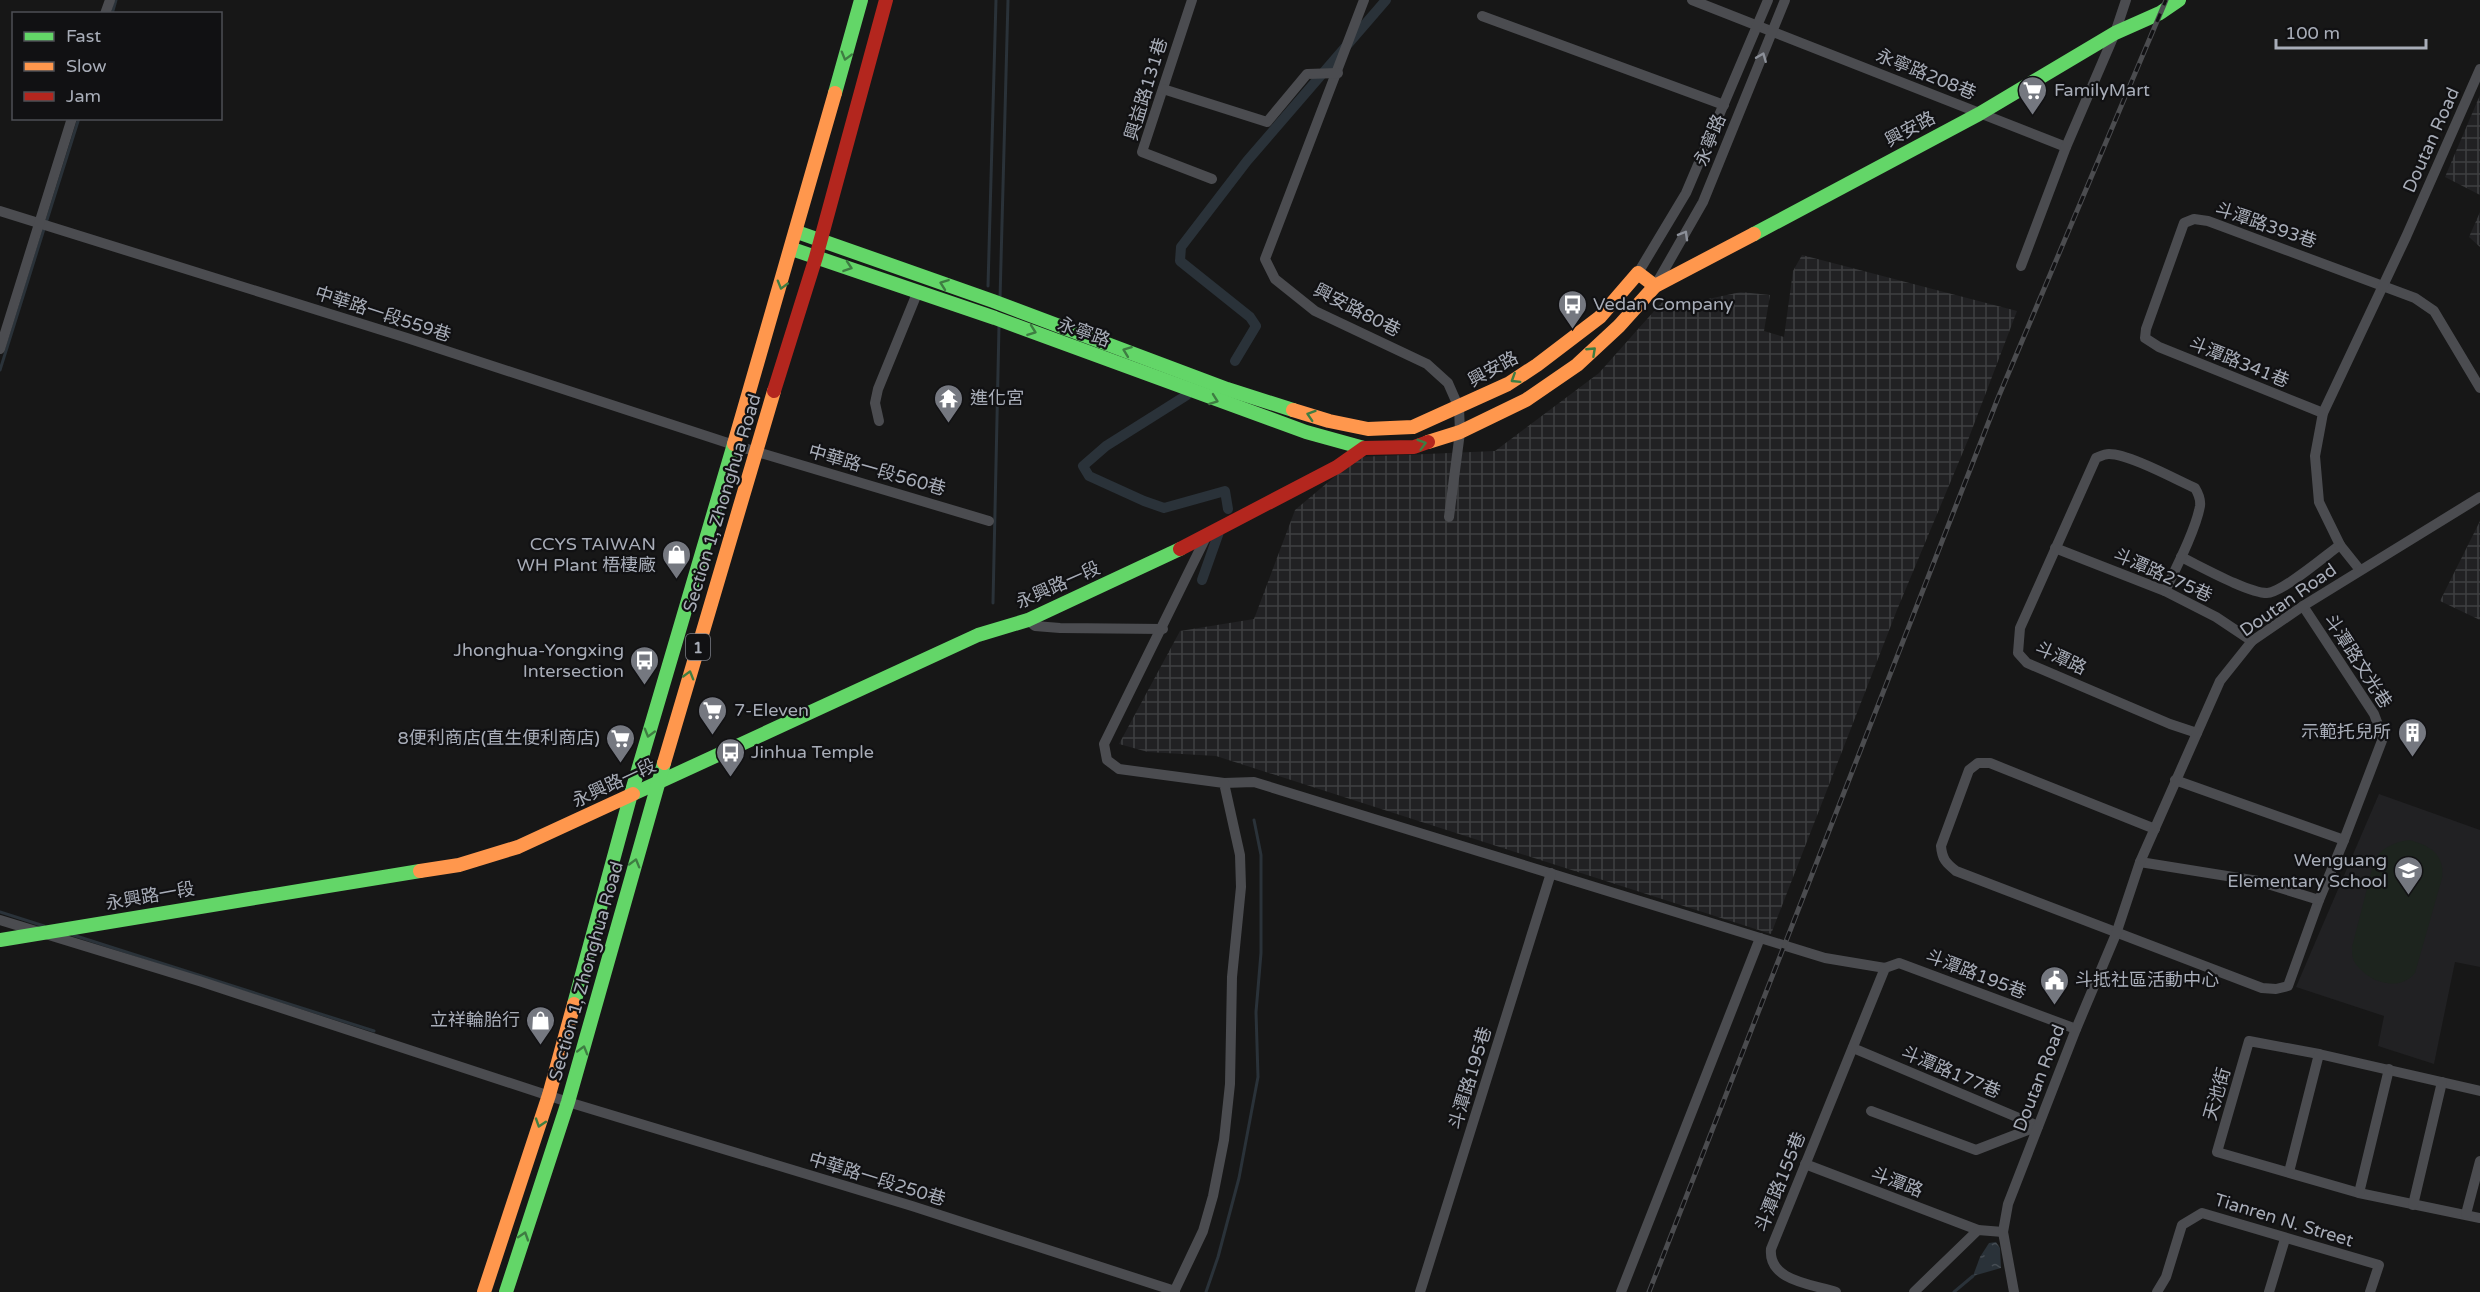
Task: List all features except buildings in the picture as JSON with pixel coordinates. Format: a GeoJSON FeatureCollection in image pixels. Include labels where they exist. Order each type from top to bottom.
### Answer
{"type":"FeatureCollection","features":[{"type":"Feature","properties":{"kind":"street","name":"Section 1, Zhonghua Road"},"geometry":{"type":"LineString","coordinates":[[484,1292],[549,1095],[631,794],[797,232],[861,0]]}},
{"type":"Feature","properties":{"kind":"street","name":"Section 1, Zhonghua Road"},"geometry":{"type":"LineString","coordinates":[[506,1292],[568,1102],[657,783],[816,256],[886,0]]}},
{"type":"Feature","properties":{"kind":"street","name":"興益路131巷"},"geometry":{"type":"LineString","coordinates":[[1192,0],[1142,152],[1212,179]]}},
{"type":"Feature","properties":{"kind":"street","name":"興安路80巷"},"geometry":{"type":"LineString","coordinates":[[1364,0],[1265,259],[1275,279],[1315,311],[1427,364],[1448,383],[1459,408],[1460,432],[1449,517]]}},
{"type":"Feature","properties":{"kind":"street","name":"永寧路208巷"},"geometry":{"type":"LineString","coordinates":[[1692,0],[2067,147]]}},
{"type":"Feature","properties":{"kind":"street","name":"永寧路"},"geometry":{"type":"LineString","coordinates":[[1638,273],[1686,193],[1768,0]]}},
{"type":"Feature","properties":{"kind":"street","name":"永寧路"},"geometry":{"type":"LineString","coordinates":[[1655,286],[1703,202],[1785,0]]}},
{"type":"Feature","properties":{"kind":"street"},"geometry":{"type":"LineString","coordinates":[[2021,266],[2067,147],[2115,33],[2126,0]]}},
{"type":"Feature","properties":{"kind":"street","name":"興安路"},"geometry":{"type":"LineString","coordinates":[[1364,448],[1414,447],[1460,432],[1526,400],[1577,365],[1619,326],[1655,286],[1978,114],[2115,33],[2160,13],[2178,0]]}},
{"type":"Feature","properties":{"kind":"street"},"geometry":{"type":"LineString","coordinates":[[1482,16],[1724,105]]}},
{"type":"Feature","properties":{"kind":"street","name":"Doutan Road"},"geometry":{"type":"LineString","coordinates":[[2003,1232],[2008,1204],[2076,1029],[2116,934],[2140,862],[2220,681],[2253,641],[2360,570],[2340,545],[2319,502],[2315,456],[2323,413],[2480,69]]}},
{"type":"Feature","properties":{"kind":"street"},"geometry":{"type":"LineString","coordinates":[[1163,89],[1267,122],[1307,74],[1338,73]]}},
{"type":"Feature","properties":{"kind":"street"},"geometry":{"type":"LineString","coordinates":[[0,349],[71,120]]}},
{"type":"Feature","properties":{"kind":"street","name":"中華路一段559巷"},"geometry":{"type":"LineString","coordinates":[[0,211],[407,338],[756,451]]}},
{"type":"Feature","properties":{"kind":"street","name":"斗潭路393巷"},"geometry":{"type":"LineString","coordinates":[[2145,338],[2146,329],[2179,234],[2184,223],[2194,219],[2208,221],[2383,285]]}},
{"type":"Feature","properties":{"kind":"street","name":"永寧路"},"geometry":{"type":"LineString","coordinates":[[797,232],[820,238],[1227,389],[1329,421],[1368,429]]}},
{"type":"Feature","properties":{"kind":"street","name":"永寧路"},"geometry":{"type":"LineString","coordinates":[[792,249],[995,318],[1306,432],[1364,448]]}},
{"type":"Feature","properties":{"kind":"street"},"geometry":{"type":"LineString","coordinates":[[1638,273],[1655,286]]}},
{"type":"Feature","properties":{"kind":"street","name":"興安路"},"geometry":{"type":"LineString","coordinates":[[1368,429],[1413,428],[1508,384],[1600,317],[1638,273]]}},
{"type":"Feature","properties":{"kind":"street"},"geometry":{"type":"LineString","coordinates":[[2383,285],[2415,298],[2434,311],[2480,388]]}},
{"type":"Feature","properties":{"kind":"street"},"geometry":{"type":"LineString","coordinates":[[879,421],[875,403],[878,389],[918,291]]}},
{"type":"Feature","properties":{"kind":"street","name":"斗潭路341巷"},"geometry":{"type":"LineString","coordinates":[[2145,338],[2159,347],[2323,413]]}},
{"type":"Feature","properties":{"kind":"street"},"geometry":{"type":"LineString","coordinates":[[1028,620],[1035,626],[1060,628],[1163,629],[1206,537],[1337,467],[1364,448],[1368,429]]}},
{"type":"Feature","properties":{"kind":"street","name":"中華路一段560巷"},"geometry":{"type":"LineString","coordinates":[[756,451],[989,521]]}},
{"type":"Feature","properties":{"kind":"street","name":"斗潭路"},"geometry":{"type":"LineString","coordinates":[[2165,591],[2201,504],[2195,488],[2112,453],[2103,454],[2096,458],[2020,628],[2018,654],[2027,663],[2170,724],[2197,733]]}},
{"type":"Feature","properties":{"kind":"street"},"geometry":{"type":"LineString","coordinates":[[2360,570],[2480,496]]}},
{"type":"Feature","properties":{"kind":"street","name":"永興路一段"},"geometry":{"type":"LineString","coordinates":[[0,940],[477,861],[518,847],[978,635],[1028,620],[1206,537]]}},
{"type":"Feature","properties":{"kind":"street"},"geometry":{"type":"LineString","coordinates":[[2181,557],[2237,583],[2267,593],[2299,576],[2340,545]]}},
{"type":"Feature","properties":{"kind":"street","name":"斗潭路275巷"},"geometry":{"type":"LineString","coordinates":[[2055,548],[2165,591],[2216,617],[2253,641]]}},
{"type":"Feature","properties":{"kind":"street","name":"斗潭路文光巷"},"geometry":{"type":"LineString","coordinates":[[2303,606],[2374,714],[2383,738],[2319,900]]}},
{"type":"Feature","properties":{"kind":"street","name":"斗潭路195巷"},"geometry":{"type":"LineString","coordinates":[[1163,629],[1104,744],[1107,760],[1119,769],[1224,783],[1254,782],[1825,958],[1885,968],[1899,963],[2076,1029]]}},
{"type":"Feature","properties":{"kind":"street"},"geometry":{"type":"LineString","coordinates":[[2140,862],[2258,882],[2319,900],[2288,986],[2277,989],[2262,988],[1956,872],[1944,862],[1941,846],[1969,770],[1978,763],[1990,763],[2155,829]]}},
{"type":"Feature","properties":{"kind":"street"},"geometry":{"type":"LineString","coordinates":[[2175,780],[2344,840]]}},
{"type":"Feature","properties":{"kind":"street"},"geometry":{"type":"LineString","coordinates":[[1174,1291],[1203,1231],[1213,1196],[1224,1140],[1230,1084],[1232,977],[1241,887],[1240,855],[1224,783]]}},
{"type":"Feature","properties":{"kind":"street","name":"斗潭路195巷"},"geometry":{"type":"LineString","coordinates":[[1420,1292],[1551,873]]}},
{"type":"Feature","properties":{"kind":"street","name":"中華路一段250巷"},"geometry":{"type":"LineString","coordinates":[[0,920],[199,981],[568,1102],[912,1206],[1174,1291]]}},
{"type":"Feature","properties":{"kind":"street"},"geometry":{"type":"LineString","coordinates":[[1621,1292],[1760,938]]}},
{"type":"Feature","properties":{"kind":"street","name":"斗潭路155巷"},"geometry":{"type":"LineString","coordinates":[[1836,1292],[1782,1275],[1773,1265],[1770,1257],[1771,1249],[1885,968]]}},
{"type":"Feature","properties":{"kind":"street","name":"天池街"},"geometry":{"type":"LineString","coordinates":[[2480,1091],[2389,1069],[2249,1041],[2217,1152],[2359,1192],[2480,1218]]}},
{"type":"Feature","properties":{"kind":"street","name":"斗潭路177巷"},"geometry":{"type":"LineString","coordinates":[[1852,1048],[2038,1126]]}},
{"type":"Feature","properties":{"kind":"street"},"geometry":{"type":"LineString","coordinates":[[2289,1172],[2319,1054]]}},
{"type":"Feature","properties":{"kind":"street"},"geometry":{"type":"LineString","coordinates":[[2359,1192],[2389,1069]]}},
{"type":"Feature","properties":{"kind":"street"},"geometry":{"type":"LineString","coordinates":[[2413,1205],[2442,1082]]}},
{"type":"Feature","properties":{"kind":"street"},"geometry":{"type":"LineString","coordinates":[[1870,1112],[1976,1150],[2038,1126]]}},
{"type":"Feature","properties":{"kind":"street"},"geometry":{"type":"LineString","coordinates":[[2466,1214],[2480,1161]]}},
{"type":"Feature","properties":{"kind":"street","name":"斗潭路"},"geometry":{"type":"LineString","coordinates":[[1805,1164],[1978,1230],[2003,1232]]}},
{"type":"Feature","properties":{"kind":"street","name":"Tianren N. Street"},"geometry":{"type":"LineString","coordinates":[[2157,1292],[2166,1277],[2182,1225],[2193,1216],[2202,1213],[2379,1265],[2370,1292]]}},
{"type":"Feature","properties":{"kind":"street"},"geometry":{"type":"LineString","coordinates":[[1914,1292],[1978,1230]]}},
{"type":"Feature","properties":{"kind":"street"},"geometry":{"type":"LineString","coordinates":[[2003,1232],[2014,1292]]}},
{"type":"Feature","properties":{"kind":"street"},"geometry":{"type":"LineString","coordinates":[[2269,1292],[2285,1239]]}},
{"type":"Feature","properties":{"kind":"shaded area"},"geometry":{"type":"Polygon","coordinates":[[[2480,95],[2480,195],[2445,177],[2480,95]]]}},
{"type":"Feature","properties":{"kind":"shaded area"},"geometry":{"type":"Polygon","coordinates":[[[2480,212],[2480,247],[2469,237],[2480,212]]]}},
{"type":"Feature","properties":{"kind":"shaded area"},"geometry":{"type":"Polygon","coordinates":[[[1802,255],[2017,311],[1968,440],[1897,610],[1771,934],[1216,756],[1148,752],[1119,744],[1180,631],[1254,619],[1295,510],[1358,457],[1495,451],[1599,373],[1663,301],[1694,302],[1741,292],[1770,295],[1764,331],[1784,337],[1793,271],[1802,255]]]}},
{"type":"Feature","properties":{"kind":"shaded area"},"geometry":{"type":"Polygon","coordinates":[[[2480,521],[2480,620],[2440,601],[2480,521]]]}},
{"type":"Feature","properties":{"kind":"shaded area","name":"Wenguang Elementary School"},"geometry":{"type":"Polygon","coordinates":[[[2379,794],[2480,830],[2480,967],[2455,962],[2434,1064],[2378,1046],[2384,1016],[2296,987],[2379,794]]]}},
{"type":"Feature","properties":{"kind":"shaded area"},"geometry":{"type":"Polygon","coordinates":[[[2409,840],[2434,852],[2441,863],[2442,878],[2415,973],[2400,983],[2392,984],[2366,975],[2353,959],[2352,947],[2375,858],[2390,846],[2409,840]]]}},
{"type":"Feature","properties":{"kind":"water"},"geometry":{"type":"Polygon","coordinates":[[[1996,1242],[2000,1248],[2001,1268],[1973,1276],[1980,1257],[1989,1243],[1996,1242]]]}},
{"type":"Feature","properties":{"kind":"waterway"},"geometry":{"type":"LineString","coordinates":[[113,12],[116,0]]}},
{"type":"Feature","properties":{"kind":"waterway"},"geometry":{"type":"LineString","coordinates":[[988,286],[996,0]]}},
{"type":"Feature","properties":{"kind":"waterway"},"geometry":{"type":"LineString","coordinates":[[1000,299],[1008,0]]}},
{"type":"Feature","properties":{"kind":"waterway"},"geometry":{"type":"LineString","coordinates":[[1235,361],[1256,326],[1250,317],[1180,261],[1181,247],[1247,161],[1386,0]]}},
{"type":"Feature","properties":{"kind":"waterway"},"geometry":{"type":"LineString","coordinates":[[46,223],[78,120]]}},
{"type":"Feature","properties":{"kind":"waterway"},"geometry":{"type":"LineString","coordinates":[[0,370],[44,229]]}},
{"type":"Feature","properties":{"kind":"waterway"},"geometry":{"type":"LineString","coordinates":[[993,603],[999,326]]}},
{"type":"Feature","properties":{"kind":"waterway"},"geometry":{"type":"LineString","coordinates":[[1187,395],[1106,446],[1083,466],[1089,476],[1164,508],[1225,491],[1228,509]]}},
{"type":"Feature","properties":{"kind":"waterway"},"geometry":{"type":"LineString","coordinates":[[1202,580],[1219,532]]}},
{"type":"Feature","properties":{"kind":"waterway"},"geometry":{"type":"LineString","coordinates":[[1206,1292],[1239,1178],[1258,1077],[1256,1012],[1261,953],[1261,855],[1254,820]]}},
{"type":"Feature","properties":{"kind":"waterway"},"geometry":{"type":"LineString","coordinates":[[0,912],[44,926]]}},
{"type":"Feature","properties":{"kind":"waterway"},"geometry":{"type":"LineString","coordinates":[[73,935],[374,1031]]}},
{"type":"Feature","properties":{"kind":"waterway"},"geometry":{"type":"LineString","coordinates":[[1954,1292],[1973,1276]]}},
{"type":"Feature","properties":{"kind":"railway"},"geometry":{"type":"LineString","coordinates":[[1649,1292],[1998,398],[2166,0]]}},
{"type":"Feature","properties":{"kind":"traffic: fast"},"geometry":{"type":"LineString","coordinates":[[835,93],[861,0]]}},
{"type":"Feature","properties":{"kind":"traffic: fast"},"geometry":{"type":"LineString","coordinates":[[1754,234],[1979,114],[2115,33],[2160,13],[2179,0]]}},
{"type":"Feature","properties":{"kind":"traffic: fast"},"geometry":{"type":"LineString","coordinates":[[797,232],[993,301],[1227,389],[1293,410]]}},
{"type":"Feature","properties":{"kind":"traffic: fast"},"geometry":{"type":"LineString","coordinates":[[792,249],[995,318],[1306,432],[1364,448]]}},
{"type":"Feature","properties":{"kind":"traffic: fast"},"geometry":{"type":"LineString","coordinates":[[574,1004],[631,794],[734,444]]}},
{"type":"Feature","properties":{"kind":"traffic: fast"},"geometry":{"type":"LineString","coordinates":[[633,794],[978,635],[1028,620],[1180,549]]}},
{"type":"Feature","properties":{"kind":"traffic: fast"},"geometry":{"type":"LineString","coordinates":[[506,1292],[568,1102],[664,763]]}},
{"type":"Feature","properties":{"kind":"traffic: fast"},"geometry":{"type":"LineString","coordinates":[[0,940],[420,871]]}},
{"type":"Feature","properties":{"kind":"traffic: slow"},"geometry":{"type":"LineString","coordinates":[[734,444],[835,93]]}},
{"type":"Feature","properties":{"kind":"traffic: slow"},"geometry":{"type":"LineString","coordinates":[[1428,442],[1460,432],[1526,400],[1577,365],[1619,326],[1655,286],[1754,234]]}},
{"type":"Feature","properties":{"kind":"traffic: slow"},"geometry":{"type":"LineString","coordinates":[[1293,410],[1329,421],[1368,429],[1413,427],[1508,384],[1537,365],[1600,317],[1638,273],[1655,286]]}},
{"type":"Feature","properties":{"kind":"traffic: slow"},"geometry":{"type":"LineString","coordinates":[[664,763],[774,391]]}},
{"type":"Feature","properties":{"kind":"traffic: slow"},"geometry":{"type":"LineString","coordinates":[[420,871],[459,865],[518,847],[633,794]]}},
{"type":"Feature","properties":{"kind":"traffic: slow"},"geometry":{"type":"LineString","coordinates":[[484,1292],[549,1095],[574,1004]]}},
{"type":"Feature","properties":{"kind":"traffic: jam"},"geometry":{"type":"LineString","coordinates":[[774,391],[816,257],[886,0]]}},
{"type":"Feature","properties":{"kind":"traffic: jam"},"geometry":{"type":"LineString","coordinates":[[1180,549],[1337,467],[1364,448],[1414,447],[1428,442]]}},
{"type":"Feature","properties":{"kind":"place","name":"FamilyMart"},"geometry":{"type":"Point","coordinates":[2033,116]}},
{"type":"Feature","properties":{"kind":"place","name":"Vedan Company"},"geometry":{"type":"Point","coordinates":[1572,330]}},
{"type":"Feature","properties":{"kind":"place","name":"進化宮"},"geometry":{"type":"Point","coordinates":[949,424]}},
{"type":"Feature","properties":{"kind":"place","name":"CCYS TAIWAN WH Plant 梧棲廠"},"geometry":{"type":"Point","coordinates":[677,580]}},
{"type":"Feature","properties":{"kind":"place","name":"Jhonghua-Yongxing Intersection"},"geometry":{"type":"Point","coordinates":[645,686]}},
{"type":"Feature","properties":{"kind":"place","name":"7-Eleven"},"geometry":{"type":"Point","coordinates":[713,736]}},
{"type":"Feature","properties":{"kind":"place","name":"示範托兒所"},"geometry":{"type":"Point","coordinates":[2412,758]}},
{"type":"Feature","properties":{"kind":"place","name":"8便利商店(直生便利商店)"},"geometry":{"type":"Point","coordinates":[621,764]}},
{"type":"Feature","properties":{"kind":"place","name":"Jinhua Temple"},"geometry":{"type":"Point","coordinates":[730,778]}},
{"type":"Feature","properties":{"kind":"place","name":"Wenguang Elementary School"},"geometry":{"type":"Point","coordinates":[2408,896]}},
{"type":"Feature","properties":{"kind":"place","name":"斗抵社區活動中心"},"geometry":{"type":"Point","coordinates":[2054,1006]}},
{"type":"Feature","properties":{"kind":"place","name":"立祥輪胎行"},"geometry":{"type":"Point","coordinates":[541,1046]}}]}
